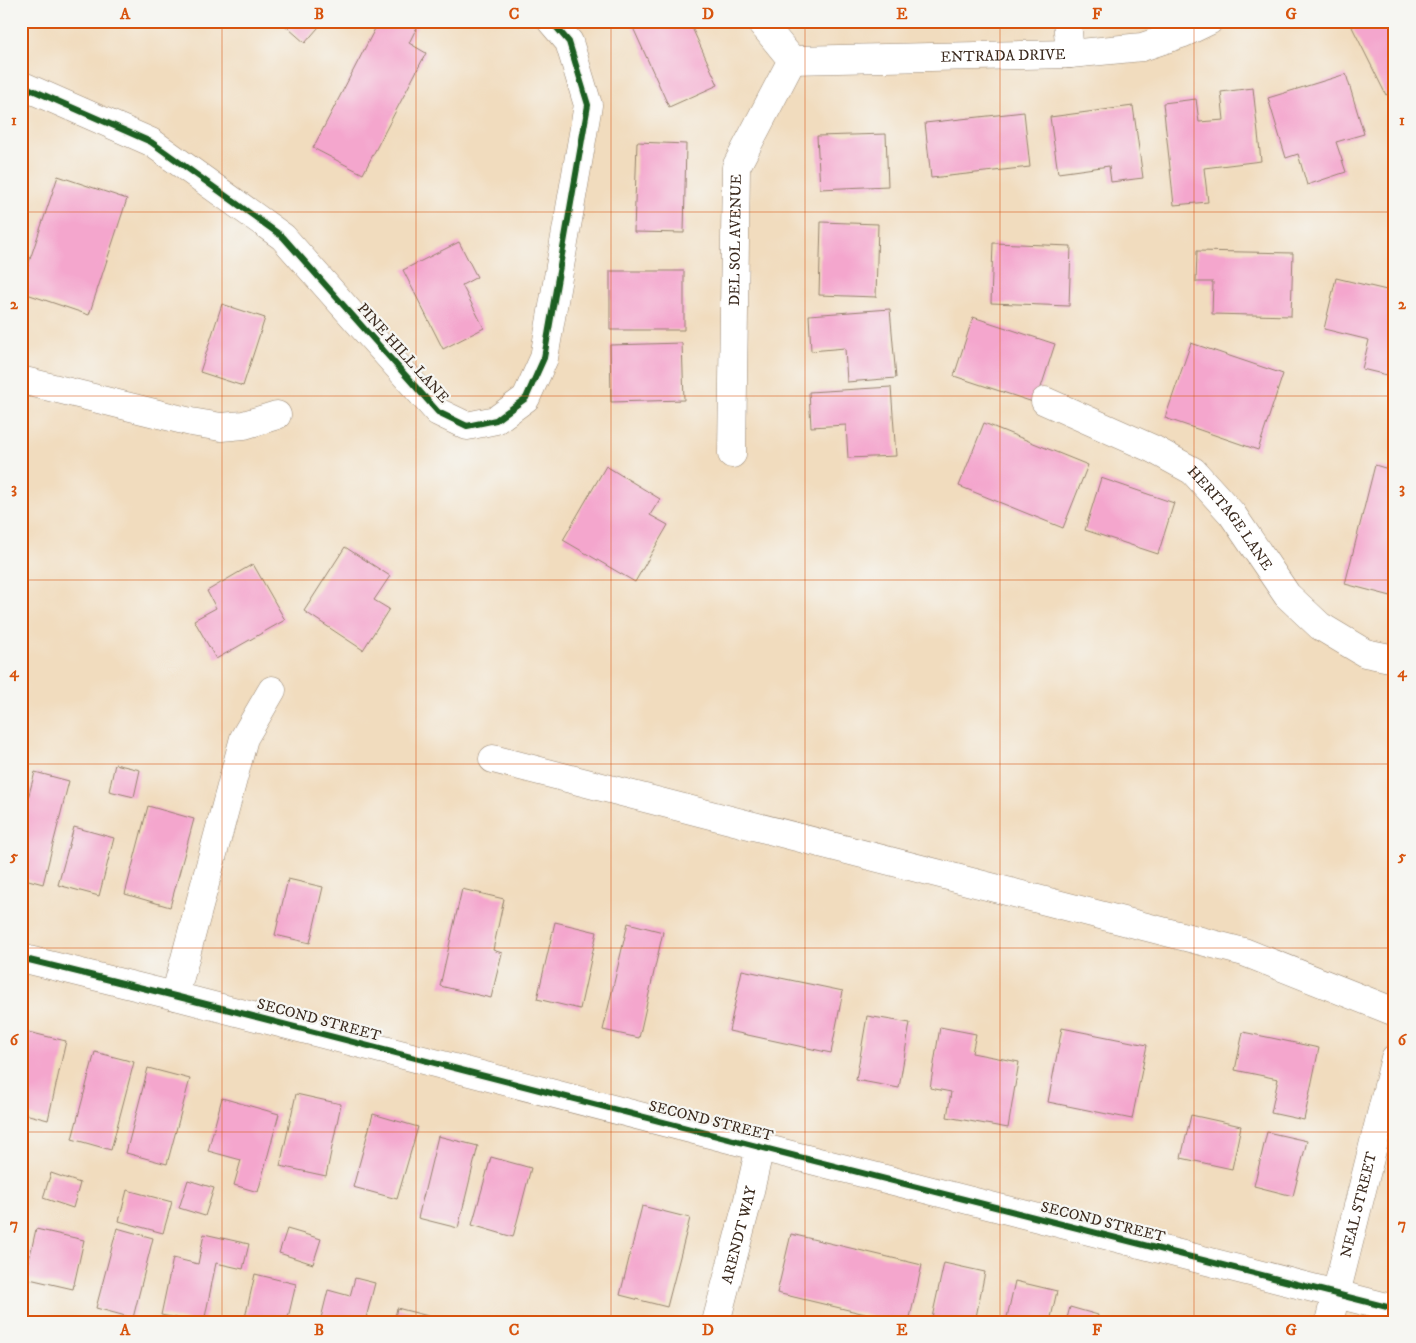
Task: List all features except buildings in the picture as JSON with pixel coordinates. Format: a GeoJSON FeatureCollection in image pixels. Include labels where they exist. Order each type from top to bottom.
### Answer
{"type":"FeatureCollection","features":[{"type":"Feature","properties":{"kind":"street","name":"PINE HILL LANE"},"geometry":{"type":"LineString","coordinates":[[21,86],[151,142],[283,237],[438,412],[467,426],[496,420],[526,398],[544,358],[588,105],[569,42],[552,21]]}},
{"type":"Feature","properties":{"kind":"street"},"geometry":{"type":"LineString","coordinates":[[760,21],[792,60]]}},
{"type":"Feature","properties":{"kind":"street"},"geometry":{"type":"LineString","coordinates":[[1068,21],[1070,54]]}},
{"type":"Feature","properties":{"kind":"street","name":"ENTRADA DRIVE"},"geometry":{"type":"LineString","coordinates":[[792,60],[1070,54],[1142,47],[1184,33],[1209,21]]}},
{"type":"Feature","properties":{"kind":"street","name":"DEL SOL AVENUE"},"geometry":{"type":"LineString","coordinates":[[732,454],[736,167],[792,60]]}},
{"type":"Feature","properties":{"kind":"street"},"geometry":{"type":"LineString","coordinates":[[21,380],[191,422],[220,427],[244,425],[277,415]]}},
{"type":"Feature","properties":{"kind":"street","name":"HERITAGE LANE"},"geometry":{"type":"LineString","coordinates":[[1045,401],[1153,449],[1193,470],[1232,514],[1287,595],[1320,626],[1365,653],[1395,659]]}},
{"type":"Feature","properties":{"kind":"street"},"geometry":{"type":"LineString","coordinates":[[175,996],[244,738],[272,690]]}},
{"type":"Feature","properties":{"kind":"street"},"geometry":{"type":"LineString","coordinates":[[493,760],[1244,952],[1395,1012]]}},
{"type":"Feature","properties":{"kind":"street","name":"SECOND STREET"},"geometry":{"type":"LineString","coordinates":[[21,958],[1395,1309]]}},
{"type":"Feature","properties":{"kind":"street","name":"NEAL STREET"},"geometry":{"type":"LineString","coordinates":[[1330,1322],[1395,1058]]}},
{"type":"Feature","properties":{"kind":"street","name":"ARENDT WAY"},"geometry":{"type":"LineString","coordinates":[[716,1322],[760,1147]]}},
{"type":"Feature","properties":{"kind":"cycle path"},"geometry":{"type":"LineString","coordinates":[[21,85],[151,142],[283,237],[438,412],[467,426],[496,420],[526,398],[544,358],[588,105],[569,42],[551,21]]}},
{"type":"Feature","properties":{"kind":"cycle path"},"geometry":{"type":"LineString","coordinates":[[21,958],[1395,1309]]}}]}
